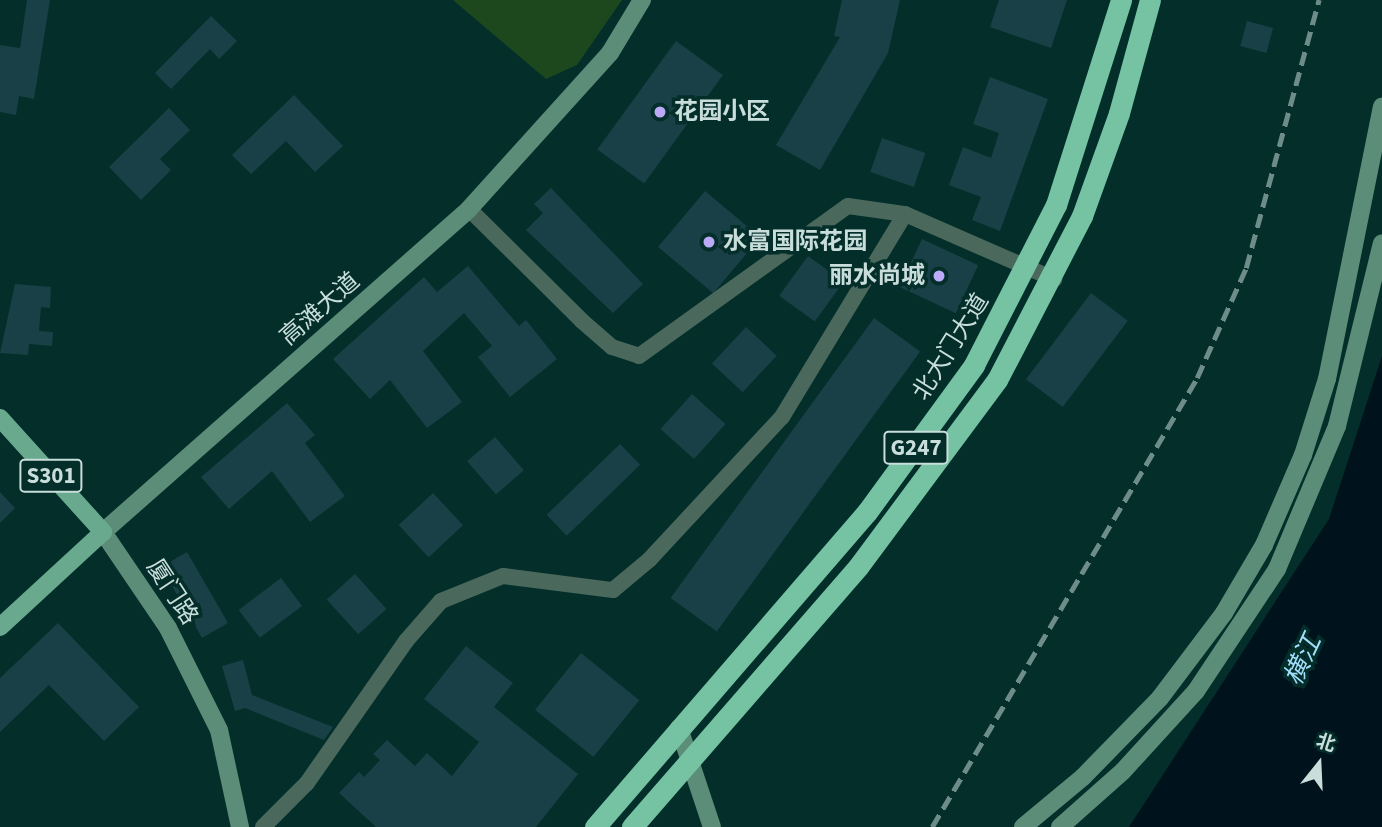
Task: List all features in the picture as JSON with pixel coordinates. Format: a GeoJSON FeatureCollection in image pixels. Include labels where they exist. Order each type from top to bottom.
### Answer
{"type":"FeatureCollection","features":[{"type":"Feature","properties":{"kind":"highway","name":"北大门大道"},"geometry":{"type":"LineString","coordinates":[[596,827],[916,449],[980,355],[1028,268],[1072,165],[1121,0]]}},
{"type":"Feature","properties":{"kind":"highway","name":"G247"},"geometry":{"type":"LineString","coordinates":[[632,827],[858,567],[938,466],[998,380],[1054,279],[1102,165],[1150,0]]}},
{"type":"Feature","properties":{"kind":"main road","name":"高滩大道"},"geometry":{"type":"LineString","coordinates":[[0,627],[103,532],[469,209],[610,52],[642,0]]}},
{"type":"Feature","properties":{"kind":"main road"},"geometry":{"type":"LineString","coordinates":[[1023,827],[1091,770],[1160,698],[1224,613],[1264,545],[1303,455],[1327,379],[1382,107]]}},
{"type":"Feature","properties":{"kind":"main road"},"geometry":{"type":"LineString","coordinates":[[1060,827],[1190,698],[1277,569],[1337,426],[1382,243]]}},
{"type":"Feature","properties":{"kind":"main road","name":"厦门路"},"geometry":{"type":"LineString","coordinates":[[0,418],[103,532],[168,628],[219,730],[240,827]]}},
{"type":"Feature","properties":{"kind":"main road"},"geometry":{"type":"LineString","coordinates":[[679,728],[712,827]]}},
{"type":"Feature","properties":{"kind":"street"},"geometry":{"type":"LineString","coordinates":[[469,209],[582,321],[612,347],[639,356],[848,206],[905,214],[1054,279]]}},
{"type":"Feature","properties":{"kind":"street"},"geometry":{"type":"LineString","coordinates":[[263,827],[307,783],[406,641],[441,601],[503,576],[613,590],[649,560],[782,417],[905,214]]}},
{"type":"Feature","properties":{"kind":"green space"},"geometry":{"type":"Polygon","coordinates":[[[453,0],[622,0],[577,65],[546,79],[453,0]]]}},
{"type":"Feature","properties":{"kind":"water","name":"横江"},"geometry":{"type":"Polygon","coordinates":[[[1382,356],[1382,827],[1129,827],[1329,519],[1382,356]]]}},
{"type":"Feature","properties":{"kind":"building"},"geometry":{"type":"Polygon","coordinates":[[[27,0],[50,0],[34,99],[19,96],[16,115],[0,112],[0,45],[20,48],[27,0]]]}},
{"type":"Feature","properties":{"kind":"building"},"geometry":{"type":"Polygon","coordinates":[[[842,0],[900,0],[888,53],[820,170],[776,145],[840,37],[834,36],[842,0]]]}},
{"type":"Feature","properties":{"kind":"building"},"geometry":{"type":"Polygon","coordinates":[[[999,0],[1067,0],[1051,48],[990,27],[999,0]]]}},
{"type":"Feature","properties":{"kind":"building"},"geometry":{"type":"Polygon","coordinates":[[[211,16],[237,41],[219,59],[210,49],[171,89],[155,73],[211,16]]]}},
{"type":"Feature","properties":{"kind":"building"},"geometry":{"type":"Polygon","coordinates":[[[1247,21],[1273,28],[1266,53],[1240,46],[1247,21]]]}},
{"type":"Feature","properties":{"kind":"building","name":"花园小区"},"geometry":{"type":"Polygon","coordinates":[[[676,41],[723,75],[644,183],[597,149],[676,41]]]}},
{"type":"Feature","properties":{"kind":"building"},"geometry":{"type":"Polygon","coordinates":[[[990,77],[1048,99],[1000,231],[972,220],[981,197],[949,185],[963,147],[991,158],[999,133],[973,124],[990,77]]]}},
{"type":"Feature","properties":{"kind":"building"},"geometry":{"type":"Polygon","coordinates":[[[294,95],[343,146],[315,172],[286,141],[251,174],[232,155],[294,95]]]}},
{"type":"Feature","properties":{"kind":"building"},"geometry":{"type":"Polygon","coordinates":[[[169,108],[190,130],[160,159],[171,170],[141,200],[109,167],[169,108]]]}},
{"type":"Feature","properties":{"kind":"building"},"geometry":{"type":"Polygon","coordinates":[[[882,138],[925,153],[914,187],[870,172],[882,138]]]}},
{"type":"Feature","properties":{"kind":"building"},"geometry":{"type":"Polygon","coordinates":[[[551,188],[643,284],[613,313],[526,230],[543,213],[534,204],[551,188]]]}},
{"type":"Feature","properties":{"kind":"building","name":"水富国际花园"},"geometry":{"type":"Polygon","coordinates":[[[705,191],[760,237],[713,293],[658,247],[705,191]]]}},
{"type":"Feature","properties":{"kind":"building","name":"丽水尚城"},"geometry":{"type":"Polygon","coordinates":[[[922,239],[978,265],[956,313],[900,287],[922,239]]]}},
{"type":"Feature","properties":{"kind":"building"},"geometry":{"type":"Polygon","coordinates":[[[808,256],[844,282],[815,322],[779,296],[808,256]]]}},
{"type":"Feature","properties":{"kind":"building"},"geometry":{"type":"Polygon","coordinates":[[[468,266],[519,326],[526,320],[557,359],[510,397],[478,357],[492,346],[464,313],[423,351],[462,402],[427,428],[390,380],[370,399],[333,359],[424,277],[437,292],[468,266]]]}},
{"type":"Feature","properties":{"kind":"building"},"geometry":{"type":"Polygon","coordinates":[[[15,284],[51,287],[50,308],[41,307],[39,331],[53,332],[52,346],[29,344],[28,355],[0,353],[15,284]]]}},
{"type":"Feature","properties":{"kind":"building"},"geometry":{"type":"Polygon","coordinates":[[[1091,293],[1128,321],[1063,407],[1026,379],[1091,293]]]}},
{"type":"Feature","properties":{"kind":"building"},"geometry":{"type":"Polygon","coordinates":[[[874,318],[920,352],[717,631],[671,598],[874,318]]]}},
{"type":"Feature","properties":{"kind":"building"},"geometry":{"type":"Polygon","coordinates":[[[746,327],[777,356],[743,392],[712,364],[746,327]]]}},
{"type":"Feature","properties":{"kind":"building"},"geometry":{"type":"Polygon","coordinates":[[[692,394],[725,424],[694,459],[661,429],[692,394]]]}},
{"type":"Feature","properties":{"kind":"building"},"geometry":{"type":"Polygon","coordinates":[[[287,403],[315,435],[305,443],[345,496],[310,522],[272,471],[229,509],[201,477],[287,403]]]}},
{"type":"Feature","properties":{"kind":"building"},"geometry":{"type":"Polygon","coordinates":[[[495,437],[524,470],[496,494],[467,461],[495,437]]]}},
{"type":"Feature","properties":{"kind":"building"},"geometry":{"type":"Polygon","coordinates":[[[620,444],[640,465],[567,536],[547,515],[620,444]]]}},
{"type":"Feature","properties":{"kind":"building"},"geometry":{"type":"Polygon","coordinates":[[[0,492],[15,508],[0,523],[0,492]]]}},
{"type":"Feature","properties":{"kind":"building"},"geometry":{"type":"Polygon","coordinates":[[[433,493],[463,525],[429,557],[399,525],[433,493]]]}},
{"type":"Feature","properties":{"kind":"building"},"geometry":{"type":"Polygon","coordinates":[[[187,552],[228,623],[202,638],[161,567],[187,552]]]}},
{"type":"Feature","properties":{"kind":"building"},"geometry":{"type":"Polygon","coordinates":[[[355,574],[386,609],[358,634],[327,599],[355,574]]]}},
{"type":"Feature","properties":{"kind":"building"},"geometry":{"type":"Polygon","coordinates":[[[281,578],[302,606],[260,638],[239,610],[281,578]]]}},
{"type":"Feature","properties":{"kind":"building"},"geometry":{"type":"Polygon","coordinates":[[[58,623],[139,707],[104,741],[49,685],[0,732],[0,678],[58,623]]]}},
{"type":"Feature","properties":{"kind":"building"},"geometry":{"type":"Polygon","coordinates":[[[466,646],[513,683],[494,707],[578,774],[536,827],[376,827],[339,793],[359,772],[364,777],[380,760],[373,754],[387,740],[415,766],[427,753],[452,776],[479,742],[424,699],[466,646]]]}},
{"type":"Feature","properties":{"kind":"building"},"geometry":{"type":"Polygon","coordinates":[[[581,653],[639,700],[593,757],[535,710],[581,653]]]}},
{"type":"Feature","properties":{"kind":"building"},"geometry":{"type":"Polygon","coordinates":[[[243,660],[252,695],[333,727],[324,740],[245,708],[235,711],[222,666],[243,660]]]}},
{"type":"Feature","properties":{"kind":"railway"},"geometry":{"type":"LineString","coordinates":[[932,827],[1197,378],[1246,268],[1319,0]]}},
{"type":"Feature","properties":{"kind":"place","name":"花园小区"},"geometry":{"type":"Point","coordinates":[660,112]}},
{"type":"Feature","properties":{"kind":"place","name":"水富国际花园"},"geometry":{"type":"Point","coordinates":[709,242]}},
{"type":"Feature","properties":{"kind":"place","name":"丽水尚城"},"geometry":{"type":"Point","coordinates":[939,276]}}]}
